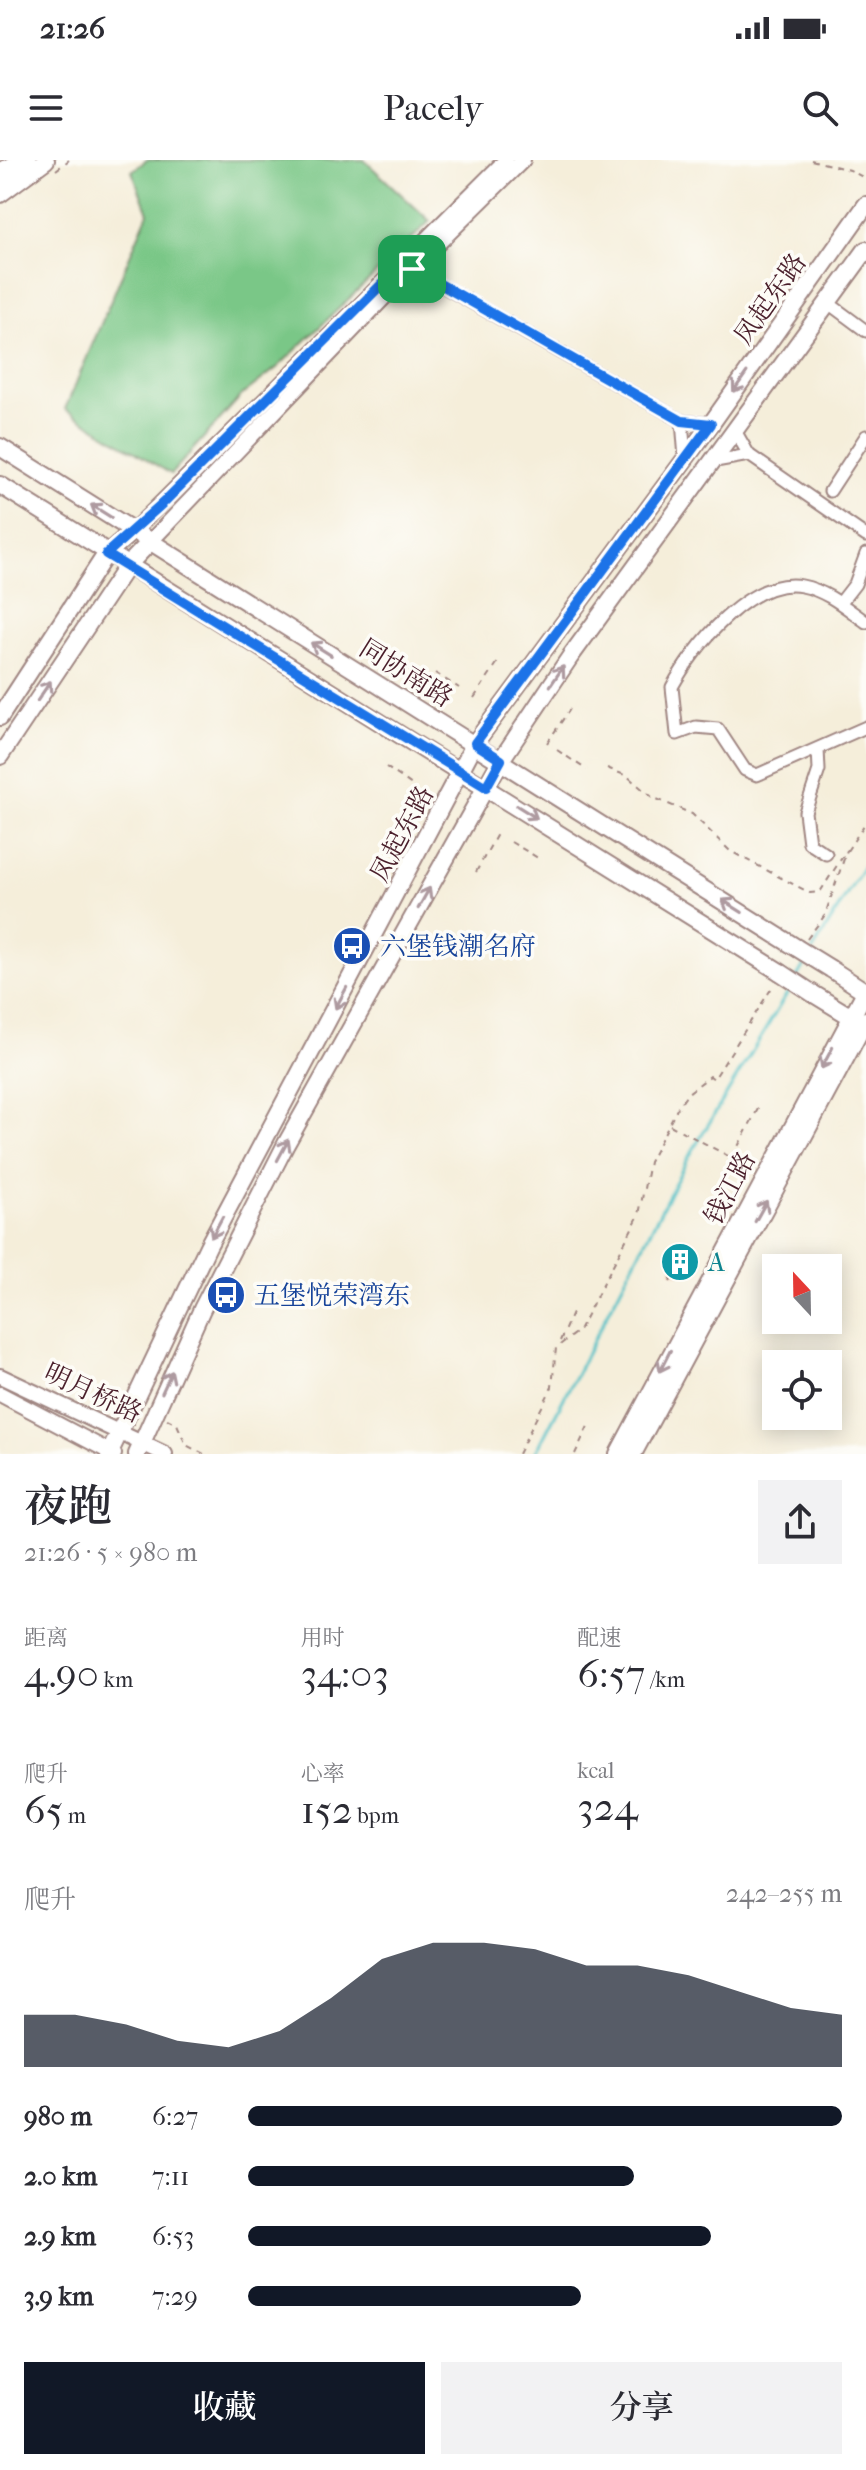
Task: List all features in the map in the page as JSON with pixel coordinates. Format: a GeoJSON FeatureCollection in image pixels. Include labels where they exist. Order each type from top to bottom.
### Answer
{"type":"FeatureCollection","features":[{"type":"Feature","properties":{"kind":"highway"},"geometry":{"type":"LineString","coordinates":[[0,174],[24,161]]}},
{"type":"Feature","properties":{"kind":"main road"},"geometry":{"type":"LineString","coordinates":[[0,194],[46,160]]}},
{"type":"Feature","properties":{"kind":"main road","name":"凤起东路"},"geometry":{"type":"LineString","coordinates":[[111,1453],[208,1246],[475,743],[711,424],[866,205]]}},
{"type":"Feature","properties":{"kind":"main road","name":"凤起东路"},"geometry":{"type":"LineString","coordinates":[[139,1448],[153,1412],[286,1144],[501,760],[710,462],[866,250]]}},
{"type":"Feature","properties":{"kind":"main road","name":"同协南路"},"geometry":{"type":"LineString","coordinates":[[0,447],[866,991]]}},
{"type":"Feature","properties":{"kind":"main road"},"geometry":{"type":"LineString","coordinates":[[0,485],[106,554],[486,787],[777,978],[812,993],[861,1021]]}},
{"type":"Feature","properties":{"kind":"main road"},"geometry":{"type":"LineString","coordinates":[[0,717],[106,554],[133,531]]}},
{"type":"Feature","properties":{"kind":"main road"},"geometry":{"type":"LineString","coordinates":[[0,756],[127,566],[150,542]]}},
{"type":"Feature","properties":{"kind":"main road","name":"钱江路"},"geometry":{"type":"LineString","coordinates":[[633,1454],[861,1021],[866,991]]}},
{"type":"Feature","properties":{"kind":"main road","name":"钱江路"},"geometry":{"type":"LineString","coordinates":[[618,1454],[861,1021]]}},
{"type":"Feature","properties":{"kind":"street"},"geometry":{"type":"LineString","coordinates":[[150,542],[506,160]]}},
{"type":"Feature","properties":{"kind":"street"},"geometry":{"type":"LineString","coordinates":[[133,531],[408,266],[523,160]]}},
{"type":"Feature","properties":{"kind":"street"},"geometry":{"type":"LineString","coordinates":[[408,266],[682,421],[711,424]]}},
{"type":"Feature","properties":{"kind":"street"},"geometry":{"type":"LineString","coordinates":[[827,302],[866,331]]}},
{"type":"Feature","properties":{"kind":"street"},"geometry":{"type":"LineString","coordinates":[[682,421],[685,458]]}},
{"type":"Feature","properties":{"kind":"street"},"geometry":{"type":"LineString","coordinates":[[734,429],[749,455],[866,536]]}},
{"type":"Feature","properties":{"kind":"street"},"geometry":{"type":"LineString","coordinates":[[830,491],[866,436]]}},
{"type":"Feature","properties":{"kind":"street"},"geometry":{"type":"LineString","coordinates":[[710,462],[749,455]]}},
{"type":"Feature","properties":{"kind":"street"},"geometry":{"type":"LineString","coordinates":[[841,602],[855,584],[866,554]]}},
{"type":"Feature","properties":{"kind":"street"},"geometry":{"type":"LineString","coordinates":[[866,622],[841,602],[798,585],[781,587],[729,612],[709,633],[672,687],[677,734],[696,727],[718,729],[745,770],[757,775],[866,727]]}},
{"type":"Feature","properties":{"kind":"street"},"geometry":{"type":"LineString","coordinates":[[818,749],[819,770],[805,812],[809,843],[826,854]]}},
{"type":"Feature","properties":{"kind":"street","name":"明月桥路"},"geometry":{"type":"LineString","coordinates":[[0,1376],[119,1432],[139,1448],[165,1454]]}},
{"type":"Feature","properties":{"kind":"street","name":"明月桥路"},"geometry":{"type":"LineString","coordinates":[[0,1394],[111,1453]]}},
{"type":"Feature","properties":{"kind":"path"},"geometry":{"type":"LineString","coordinates":[[811,160],[850,170],[866,179]]}},
{"type":"Feature","properties":{"kind":"path"},"geometry":{"type":"LineString","coordinates":[[474,698],[498,662]]}},
{"type":"Feature","properties":{"kind":"path"},"geometry":{"type":"LineString","coordinates":[[435,673],[459,688]]}},
{"type":"Feature","properties":{"kind":"path"},"geometry":{"type":"LineString","coordinates":[[547,743],[570,709]]}},
{"type":"Feature","properties":{"kind":"path"},"geometry":{"type":"LineString","coordinates":[[557,750],[587,770]]}},
{"type":"Feature","properties":{"kind":"path"},"geometry":{"type":"LineString","coordinates":[[386,767],[412,785]]}},
{"type":"Feature","properties":{"kind":"path"},"geometry":{"type":"LineString","coordinates":[[607,768],[627,776],[652,797],[692,814],[730,851],[810,893],[820,892],[866,822]]}},
{"type":"Feature","properties":{"kind":"path"},"geometry":{"type":"LineString","coordinates":[[401,830],[423,791]]}},
{"type":"Feature","properties":{"kind":"path"},"geometry":{"type":"LineString","coordinates":[[476,872],[497,834]]}},
{"type":"Feature","properties":{"kind":"path"},"geometry":{"type":"LineString","coordinates":[[511,842],[538,858]]}},
{"type":"Feature","properties":{"kind":"path"},"geometry":{"type":"LineString","coordinates":[[799,949],[825,915],[847,850]]}},
{"type":"Feature","properties":{"kind":"path"},"geometry":{"type":"LineString","coordinates":[[560,1342],[579,1330],[639,1215],[649,1162],[669,1124],[688,1093],[710,1076],[714,1079],[777,978]]}},
{"type":"Feature","properties":{"kind":"path"},"geometry":{"type":"LineString","coordinates":[[669,1124],[732,1158],[760,1105]]}},
{"type":"Feature","properties":{"kind":"path"},"geometry":{"type":"LineString","coordinates":[[670,1282],[684,1254]]}},
{"type":"Feature","properties":{"kind":"path"},"geometry":{"type":"LineString","coordinates":[[518,1454],[552,1387],[560,1342],[572,1313]]}},
{"type":"Feature","properties":{"kind":"path"},"geometry":{"type":"LineString","coordinates":[[153,1412],[177,1424],[186,1445],[204,1454]]}},
{"type":"Feature","properties":{"kind":"path"},"geometry":{"type":"LineString","coordinates":[[575,1454],[589,1424]]}},
{"type":"Feature","properties":{"kind":"green space"},"geometry":{"type":"Polygon","coordinates":[[[147,160],[364,160],[430,221],[278,367],[242,395],[171,474],[65,409],[148,213],[132,171],[147,160]]]}},
{"type":"Feature","properties":{"kind":"building","name":"A"},"geometry":{"type":"Polygon","coordinates":[[[682,1248],[691,1252],[680,1274],[671,1270],[682,1248]]]}},
{"type":"Feature","properties":{"kind":"waterway"},"geometry":{"type":"LineString","coordinates":[[813,950],[866,863]]}},
{"type":"Feature","properties":{"kind":"waterway"},"geometry":{"type":"LineString","coordinates":[[797,977],[807,960]]}},
{"type":"Feature","properties":{"kind":"waterway"},"geometry":{"type":"LineString","coordinates":[[535,1454],[687,1160],[791,987]]}},
{"type":"Feature","properties":{"kind":"place","name":"六堡钱潮名府"},"geometry":{"type":"Point","coordinates":[352,946]}},
{"type":"Feature","properties":{"kind":"place","name":"A"},"geometry":{"type":"Point","coordinates":[680,1262]}},
{"type":"Feature","properties":{"kind":"place","name":"五堡悦荣湾东"},"geometry":{"type":"Point","coordinates":[226,1295]}},
{"type":"Feature","properties":{"kind":"route"},"geometry":{"type":"LineString","coordinates":[[403,263],[412,269],[682,421],[711,424],[475,743],[501,760],[486,787],[106,554],[164,502],[403,263]]}}]}
